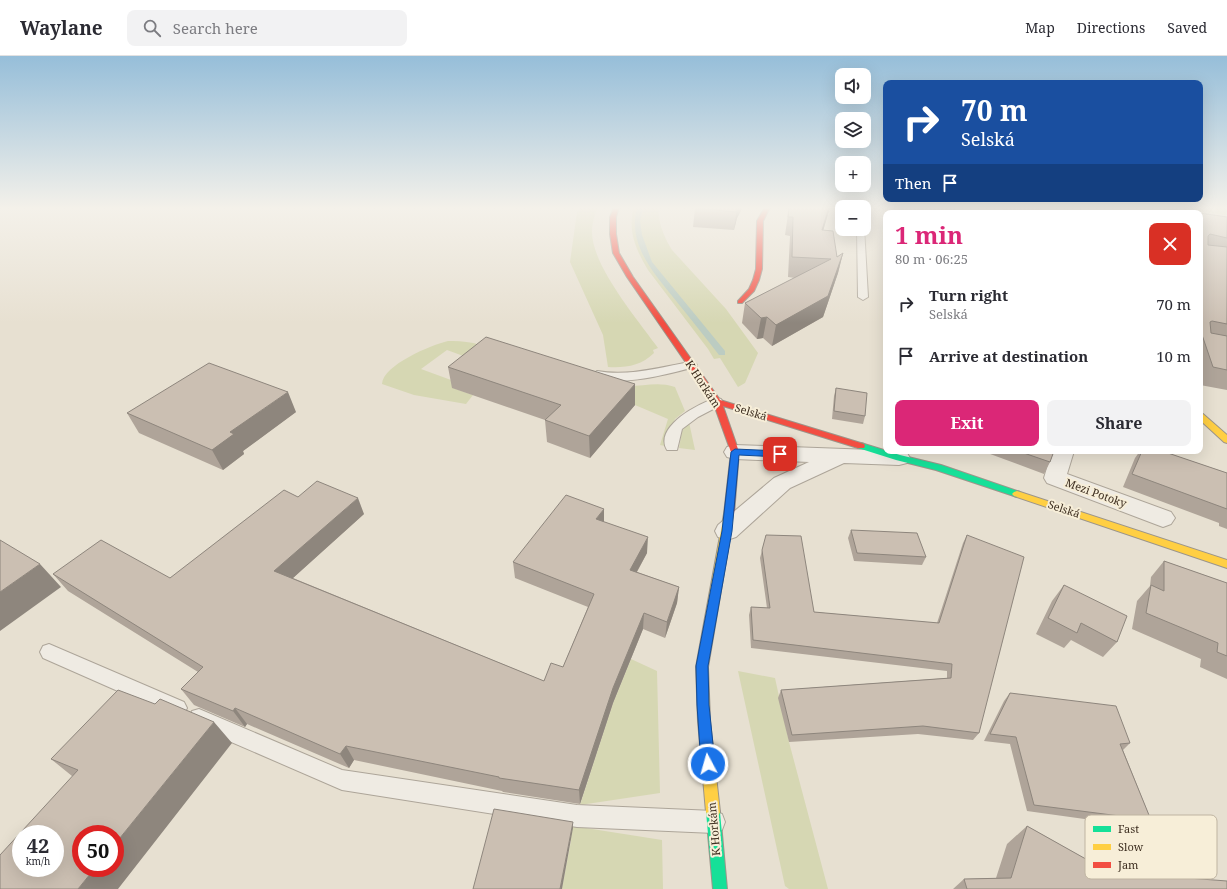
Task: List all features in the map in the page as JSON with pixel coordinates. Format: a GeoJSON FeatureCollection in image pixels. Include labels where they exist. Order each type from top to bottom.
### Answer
{"type":"FeatureCollection","features":[{"type":"Feature","properties":{"kind":"main road","name":"K Horkám"},"geometry":{"type":"LineString","coordinates":[[615,246],[616,254],[630,276],[717,402],[735,452],[727,531],[702,666],[704,721],[720,889]]}},
{"type":"Feature","properties":{"kind":"main road"},"geometry":{"type":"LineString","coordinates":[[740,302],[752,290],[756,280],[759,269],[759,246]]}},
{"type":"Feature","properties":{"kind":"main road","name":"Selská"},"geometry":{"type":"LineString","coordinates":[[717,402],[883,453]]}},
{"type":"Feature","properties":{"kind":"main road"},"geometry":{"type":"LineString","coordinates":[[1203,419],[1227,440]]}},
{"type":"Feature","properties":{"kind":"main road","name":"Selská"},"geometry":{"type":"LineString","coordinates":[[886,454],[938,467],[1227,564]]}},
{"type":"Feature","properties":{"kind":"street","name":"Selská"},"geometry":{"type":"LineString","coordinates":[[735,452],[899,458]]}},
{"type":"Feature","properties":{"kind":"street","name":"Mezi Potoky"},"geometry":{"type":"LineString","coordinates":[[1062,454],[1055,478],[1163,518]]}},
{"type":"Feature","properties":{"kind":"street","name":"Selská"},"geometry":{"type":"LineString","coordinates":[[727,531],[782,483],[840,456]]}},
{"type":"Feature","properties":{"kind":"lane"},"geometry":{"type":"LineString","coordinates":[[861,246],[863,298]]}},
{"type":"Feature","properties":{"kind":"lane"},"geometry":{"type":"LineString","coordinates":[[587,372],[617,377],[691,365]]}},
{"type":"Feature","properties":{"kind":"lane"},"geometry":{"type":"LineString","coordinates":[[672,447],[674,430],[676,427],[691,416],[717,402]]}},
{"type":"Feature","properties":{"kind":"lane"},"geometry":{"type":"LineString","coordinates":[[49,652],[342,780],[577,816],[714,822]]}},
{"type":"Feature","properties":{"kind":"green space"},"geometry":{"type":"Polygon","coordinates":[[[572,246],[594,246],[607,276],[628,308],[658,348],[653,350],[654,353],[644,361],[632,365],[608,367],[603,335],[570,262],[572,246]]]}},
{"type":"Feature","properties":{"kind":"green space"},"geometry":{"type":"Polygon","coordinates":[[[670,246],[726,309],[758,353],[745,383],[738,387],[720,358],[714,359],[648,270],[636,247],[670,246]]]}},
{"type":"Feature","properties":{"kind":"green space"},"geometry":{"type":"Polygon","coordinates":[[[448,341],[463,341],[478,344],[579,379],[609,385],[668,385],[675,387],[685,411],[675,419],[665,446],[660,445],[668,419],[635,405],[453,388],[473,395],[466,404],[414,395],[382,384],[384,377],[399,363],[420,351],[448,341]],[[447,350],[421,369],[451,380],[477,361],[447,350]]]}},
{"type":"Feature","properties":{"kind":"green space"},"geometry":{"type":"Polygon","coordinates":[[[689,422],[695,450],[679,448],[682,431],[689,422]]]}},
{"type":"Feature","properties":{"kind":"green space"},"geometry":{"type":"Polygon","coordinates":[[[631,659],[657,671],[660,793],[580,805],[613,703],[631,659]]]}},
{"type":"Feature","properties":{"kind":"green space"},"geometry":{"type":"Polygon","coordinates":[[[738,671],[775,678],[789,742],[828,889],[789,889],[785,886],[738,671]]]}},
{"type":"Feature","properties":{"kind":"green space"},"geometry":{"type":"Polygon","coordinates":[[[497,814],[662,840],[663,889],[562,889],[571,841],[497,814]]]}},
{"type":"Feature","properties":{"kind":"building"},"geometry":{"type":"Polygon","coordinates":[[[792,246],[835,246],[837,257],[843,253],[828,296],[776,325],[767,317],[761,318],[745,303],[831,259],[792,257],[792,246]]]}},
{"type":"Feature","properties":{"kind":"building"},"geometry":{"type":"Polygon","coordinates":[[[1203,246],[1227,247],[1227,324],[1212,321],[1210,322],[1211,333],[1227,336],[1227,370],[1213,367],[1203,338],[1203,246]]]}},
{"type":"Feature","properties":{"kind":"building"},"geometry":{"type":"Polygon","coordinates":[[[486,337],[635,384],[589,436],[545,420],[561,405],[448,367],[486,337]]]}},
{"type":"Feature","properties":{"kind":"building"},"geometry":{"type":"Polygon","coordinates":[[[209,363],[288,392],[230,432],[234,434],[212,450],[127,413],[209,363]]]}},
{"type":"Feature","properties":{"kind":"building"},"geometry":{"type":"Polygon","coordinates":[[[836,388],[867,393],[865,416],[834,411],[836,388]]]}},
{"type":"Feature","properties":{"kind":"building"},"geometry":{"type":"Polygon","coordinates":[[[1027,454],[1053,454],[1050,462],[1027,454]]]}},
{"type":"Feature","properties":{"kind":"building"},"geometry":{"type":"Polygon","coordinates":[[[1141,454],[1171,454],[1227,473],[1227,509],[1132,474],[1141,454]]]}},
{"type":"Feature","properties":{"kind":"building"},"geometry":{"type":"Polygon","coordinates":[[[317,481],[358,498],[274,571],[544,681],[551,663],[563,667],[594,594],[513,562],[566,495],[604,509],[596,519],[648,537],[630,570],[679,587],[667,622],[644,613],[613,688],[579,790],[499,778],[346,746],[340,754],[235,708],[233,711],[181,689],[203,667],[53,574],[101,540],[170,578],[284,490],[298,497],[317,481]]]}},
{"type":"Feature","properties":{"kind":"building"},"geometry":{"type":"Polygon","coordinates":[[[851,530],[917,533],[926,557],[857,553],[851,530]]]}},
{"type":"Feature","properties":{"kind":"building"},"geometry":{"type":"Polygon","coordinates":[[[766,535],[801,536],[814,612],[939,623],[967,535],[1024,557],[979,733],[923,726],[792,735],[781,690],[951,678],[952,664],[753,640],[751,607],[770,608],[762,550],[766,535]]]}},
{"type":"Feature","properties":{"kind":"building"},"geometry":{"type":"Polygon","coordinates":[[[0,540],[40,564],[0,592],[0,540]]]}},
{"type":"Feature","properties":{"kind":"building"},"geometry":{"type":"Polygon","coordinates":[[[1164,561],[1227,583],[1227,656],[1217,652],[1218,643],[1146,613],[1151,585],[1164,591],[1164,561]]]}},
{"type":"Feature","properties":{"kind":"building"},"geometry":{"type":"Polygon","coordinates":[[[1064,585],[1127,616],[1117,642],[1081,623],[1077,633],[1048,618],[1064,585]]]}},
{"type":"Feature","properties":{"kind":"building"},"geometry":{"type":"Polygon","coordinates":[[[118,690],[155,704],[160,699],[214,722],[124,833],[124,825],[72,825],[72,877],[88,877],[78,889],[0,889],[0,855],[12,842],[12,877],[64,877],[64,825],[28,825],[78,770],[51,759],[118,690]]]}},
{"type":"Feature","properties":{"kind":"building"},"geometry":{"type":"Polygon","coordinates":[[[1010,693],[1116,706],[1130,743],[1120,744],[1149,815],[1112,815],[1034,805],[1016,737],[990,734],[1010,693]]]}},
{"type":"Feature","properties":{"kind":"building"},"geometry":{"type":"Polygon","coordinates":[[[494,809],[573,822],[560,889],[473,889],[494,809]]]}},
{"type":"Feature","properties":{"kind":"building"},"geometry":{"type":"Polygon","coordinates":[[[1027,826],[1085,859],[1085,879],[1201,879],[1227,881],[1227,889],[967,889],[964,879],[1011,878],[1027,826]]]}},
{"type":"Feature","properties":{"kind":"waterway"},"geometry":{"type":"LineString","coordinates":[[642,246],[649,262],[722,353]]}},
{"type":"Feature","properties":{"kind":"traffic: fast"},"geometry":{"type":"LineString","coordinates":[[861,446],[883,453]]}},
{"type":"Feature","properties":{"kind":"traffic: fast"},"geometry":{"type":"LineString","coordinates":[[886,454],[938,467],[1017,494]]}},
{"type":"Feature","properties":{"kind":"traffic: fast"},"geometry":{"type":"LineString","coordinates":[[713,812],[720,889]]}},
{"type":"Feature","properties":{"kind":"traffic: slow"},"geometry":{"type":"LineString","coordinates":[[1203,419],[1227,440]]}},
{"type":"Feature","properties":{"kind":"traffic: slow"},"geometry":{"type":"LineString","coordinates":[[1017,494],[1227,564]]}},
{"type":"Feature","properties":{"kind":"traffic: slow"},"geometry":{"type":"LineString","coordinates":[[713,812],[704,721],[702,667],[729,514]]}},
{"type":"Feature","properties":{"kind":"traffic: jam"},"geometry":{"type":"LineString","coordinates":[[615,246],[616,253],[630,277],[717,402],[735,452],[729,514]]}},
{"type":"Feature","properties":{"kind":"traffic: jam"},"geometry":{"type":"LineString","coordinates":[[740,302],[752,290],[756,280],[759,269],[759,246]]}},
{"type":"Feature","properties":{"kind":"traffic: jam"},"geometry":{"type":"LineString","coordinates":[[717,402],[861,446]]}},
{"type":"Feature","properties":{"kind":"route"},"geometry":{"type":"LineString","coordinates":[[708,764],[702,689],[703,653],[727,531],[735,452],[780,454]]}}]}
